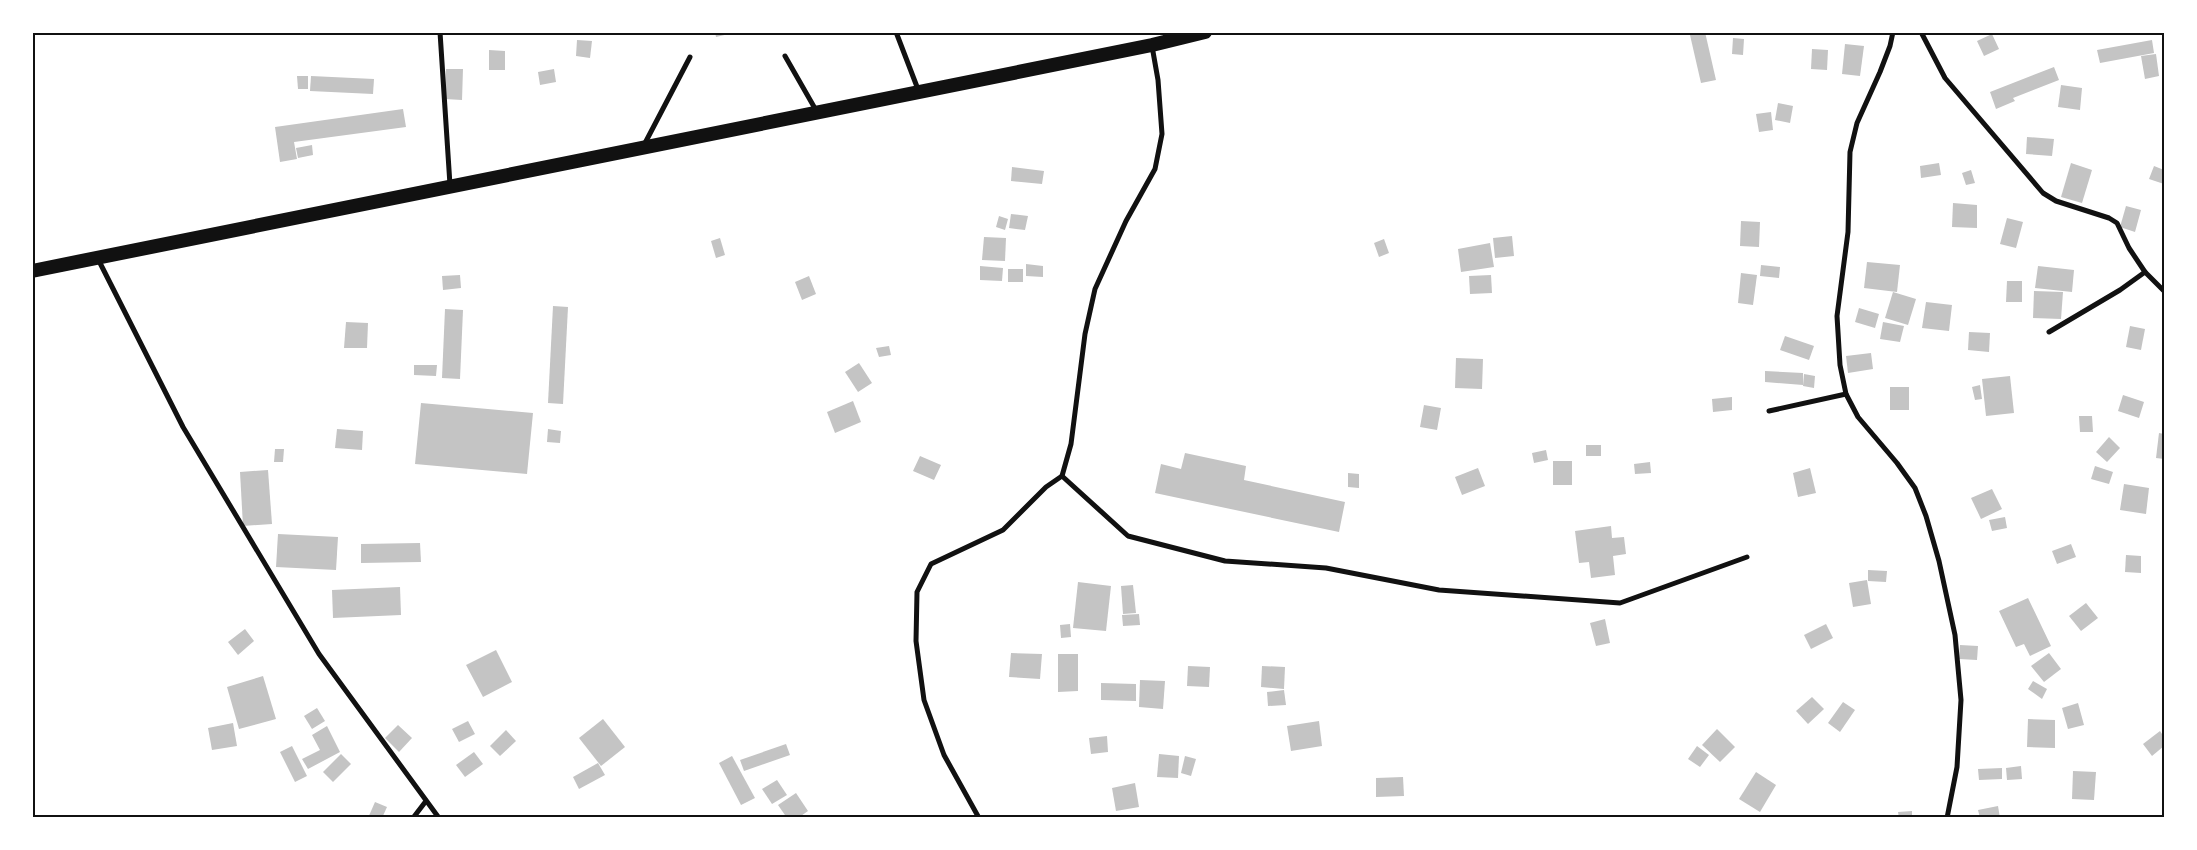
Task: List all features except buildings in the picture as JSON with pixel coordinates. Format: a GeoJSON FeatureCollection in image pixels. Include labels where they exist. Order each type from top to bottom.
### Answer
{"type":"FeatureCollection","features":[{"type":"Feature","properties":{"kind":"highway"},"geometry":{"type":"LineString","coordinates":[[32,271],[1152,45],[1205,32]]}},
{"type":"Feature","properties":{"kind":"street"},"geometry":{"type":"LineString","coordinates":[[440,32],[450,186]]}},
{"type":"Feature","properties":{"kind":"street"},"geometry":{"type":"LineString","coordinates":[[896,32],[919,92]]}},
{"type":"Feature","properties":{"kind":"street"},"geometry":{"type":"LineString","coordinates":[[1893,32],[1880,72],[1857,123],[1850,152],[1848,232],[1837,316],[1840,365],[1846,394],[1858,418],[1897,463],[1915,488],[1926,516],[1939,561],[1955,635],[1961,700],[1957,767],[1948,818]]}},
{"type":"Feature","properties":{"kind":"street"},"geometry":{"type":"LineString","coordinates":[[1921,32],[1945,78],[2043,193],[2056,201],[2109,218],[2117,223],[2129,248],[2145,272],[2164,291]]}},
{"type":"Feature","properties":{"kind":"street"},"geometry":{"type":"LineString","coordinates":[[980,818],[944,755],[924,700],[916,641],[917,592],[931,564],[1003,530],[1046,487],[1062,476],[1071,444],[1085,334],[1094,289],[1126,221],[1155,169],[1162,134],[1158,80],[1152,45]]}},
{"type":"Feature","properties":{"kind":"street"},"geometry":{"type":"LineString","coordinates":[[785,56],[817,112]]}},
{"type":"Feature","properties":{"kind":"street"},"geometry":{"type":"LineString","coordinates":[[643,147],[690,58]]}},
{"type":"Feature","properties":{"kind":"street"},"geometry":{"type":"LineString","coordinates":[[98,258],[183,427],[319,654],[439,818]]}},
{"type":"Feature","properties":{"kind":"street"},"geometry":{"type":"LineString","coordinates":[[2048,332],[2120,290],[2145,272]]}},
{"type":"Feature","properties":{"kind":"street"},"geometry":{"type":"LineString","coordinates":[[1769,411],[1846,394]]}},
{"type":"Feature","properties":{"kind":"street"},"geometry":{"type":"LineString","coordinates":[[1062,476],[1128,536],[1225,561],[1326,568],[1439,590],[1620,603],[1747,557]]}},
{"type":"Feature","properties":{"kind":"street"},"geometry":{"type":"LineString","coordinates":[[413,818],[426,801]]}}]}
